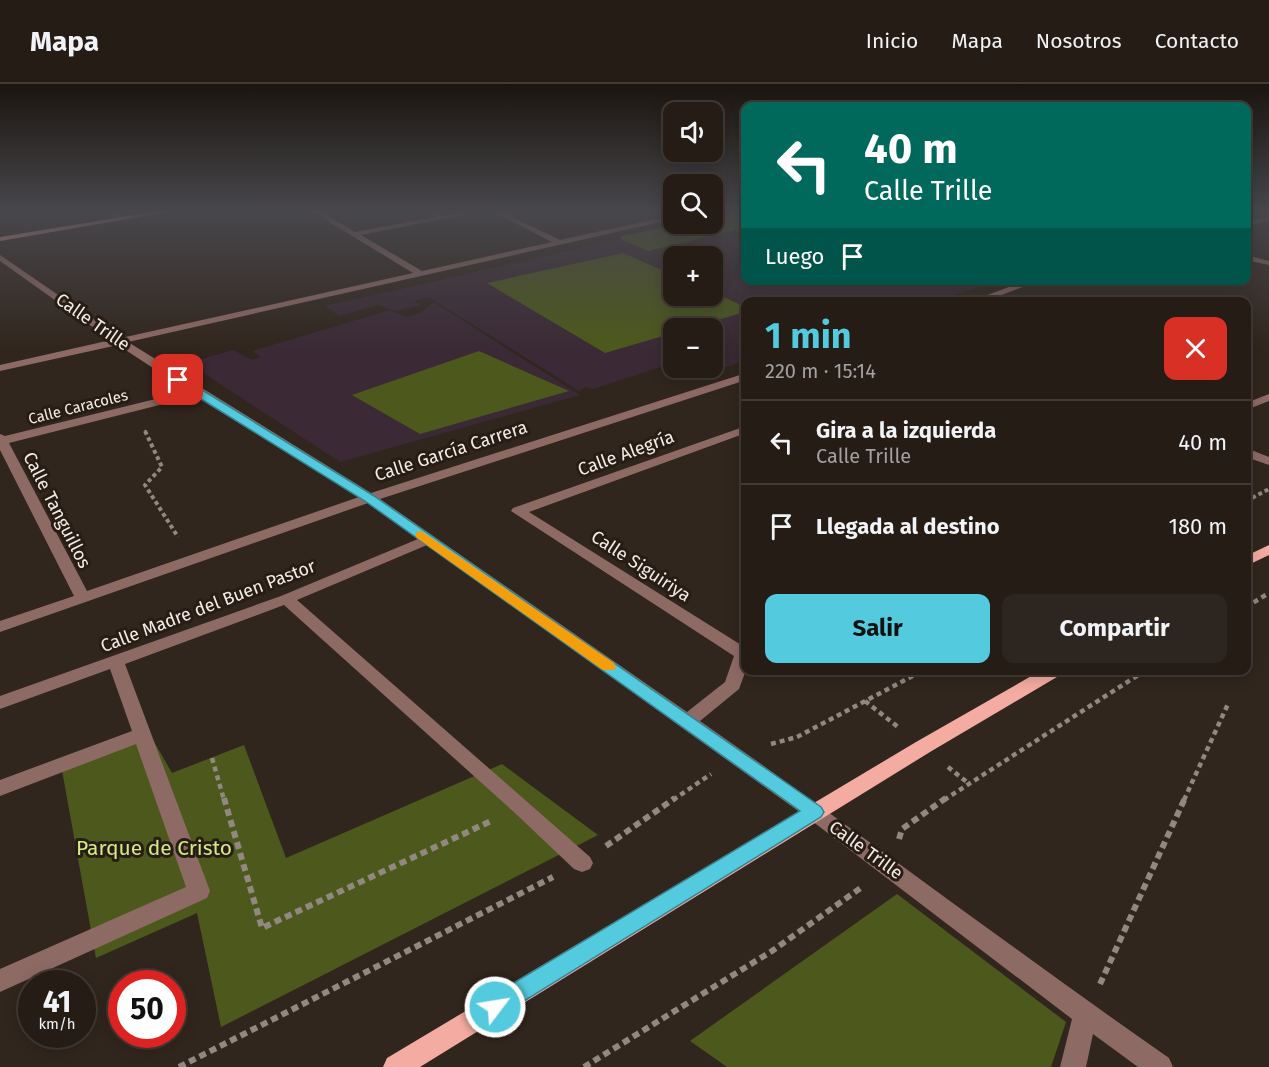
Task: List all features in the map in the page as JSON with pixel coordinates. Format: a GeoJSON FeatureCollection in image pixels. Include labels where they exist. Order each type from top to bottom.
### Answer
{"type":"FeatureCollection","features":[{"type":"Feature","properties":{"kind":"main road"},"geometry":{"type":"LineString","coordinates":[[1251,559],[1269,549]]}},
{"type":"Feature","properties":{"kind":"main road"},"geometry":{"type":"LineString","coordinates":[[396,1067],[815,812],[1048,675]]}},
{"type":"Feature","properties":{"kind":"street","name":"Calle Trille"},"geometry":{"type":"LineString","coordinates":[[1,258],[197,392],[370,498],[815,812],[1085,1014],[1160,1067]]}},
{"type":"Feature","properties":{"kind":"street"},"geometry":{"type":"LineString","coordinates":[[394,258],[421,274]]}},
{"type":"Feature","properties":{"kind":"street"},"geometry":{"type":"LineString","coordinates":[[0,368],[493,258]]}},
{"type":"Feature","properties":{"kind":"street"},"geometry":{"type":"LineString","coordinates":[[1251,258],[1269,263]]}},
{"type":"Feature","properties":{"kind":"street"},"geometry":{"type":"LineString","coordinates":[[988,297],[1022,285]]}},
{"type":"Feature","properties":{"kind":"street","name":"Calle García Carrera"},"geometry":{"type":"LineString","coordinates":[[0,627],[370,498],[741,378]]}},
{"type":"Feature","properties":{"kind":"street","name":"Calle Caracoles"},"geometry":{"type":"LineString","coordinates":[[1,440],[197,392]]}},
{"type":"Feature","properties":{"kind":"street"},"geometry":{"type":"LineString","coordinates":[[1251,405],[1269,397]]}},
{"type":"Feature","properties":{"kind":"street","name":"Calle Alegría"},"geometry":{"type":"LineString","coordinates":[[518,511],[741,431]]}},
{"type":"Feature","properties":{"kind":"street","name":"Calle Tanguillos"},"geometry":{"type":"LineString","coordinates":[[1,440],[83,599]]}},
{"type":"Feature","properties":{"kind":"street"},"geometry":{"type":"LineString","coordinates":[[1251,454],[1269,461]]}},
{"type":"Feature","properties":{"kind":"street","name":"Calle Siguiriya"},"geometry":{"type":"LineString","coordinates":[[518,511],[741,651]]}},
{"type":"Feature","properties":{"kind":"street","name":"Calle Madre del Buen Pastor"},"geometry":{"type":"LineString","coordinates":[[0,703],[286,599],[428,540]]}},
{"type":"Feature","properties":{"kind":"street"},"geometry":{"type":"LineString","coordinates":[[286,599],[522,807],[582,863]]}},
{"type":"Feature","properties":{"kind":"street"},"geometry":{"type":"LineString","coordinates":[[687,722],[732,685],[741,661]]}},
{"type":"Feature","properties":{"kind":"street"},"geometry":{"type":"LineString","coordinates":[[0,981],[199,891],[116,662]]}},
{"type":"Feature","properties":{"kind":"street"},"geometry":{"type":"LineString","coordinates":[[0,788],[143,734]]}},
{"type":"Feature","properties":{"kind":"street"},"geometry":{"type":"LineString","coordinates":[[1073,1067],[1085,1014]]}},
{"type":"Feature","properties":{"kind":"path"},"geometry":{"type":"LineString","coordinates":[[135,408],[162,467],[145,485],[194,560]]}},
{"type":"Feature","properties":{"kind":"path"},"geometry":{"type":"LineString","coordinates":[[1251,498],[1269,489]]}},
{"type":"Feature","properties":{"kind":"path"},"geometry":{"type":"LineString","coordinates":[[1251,604],[1269,593]]}},
{"type":"Feature","properties":{"kind":"path"},"geometry":{"type":"LineString","coordinates":[[179,1067],[582,863],[713,772],[770,744],[797,737],[915,675]]}},
{"type":"Feature","properties":{"kind":"path"},"geometry":{"type":"LineString","coordinates":[[584,1067],[772,951],[840,901],[891,868],[902,829],[969,783],[1138,675]]}},
{"type":"Feature","properties":{"kind":"path"},"geometry":{"type":"LineString","coordinates":[[1085,1014],[1228,705]]}},
{"type":"Feature","properties":{"kind":"path"},"geometry":{"type":"LineString","coordinates":[[212,758],[262,928],[522,807]]}},
{"type":"Feature","properties":{"kind":"shaded area"},"geometry":{"type":"Polygon","coordinates":[[[538,258],[663,258],[663,306],[723,306],[723,258],[741,258],[741,285],[986,285],[946,297],[741,297],[741,362],[723,368],[723,318],[663,318],[663,366],[593,389],[586,387],[579,391],[428,297],[414,301],[422,305],[396,311],[378,305],[339,316],[325,306],[538,258]]]}},
{"type":"Feature","properties":{"kind":"shaded area"},"geometry":{"type":"Polygon","coordinates":[[[434,302],[580,395],[340,462],[188,363],[233,350],[252,360],[261,357],[252,351],[390,310],[406,317],[420,313],[434,302]]]}},
{"type":"Feature","properties":{"kind":"green space"},"geometry":{"type":"Polygon","coordinates":[[[601,258],[634,258],[663,271],[663,306],[723,306],[723,297],[741,305],[741,313],[723,318],[663,318],[663,336],[605,353],[487,283],[601,258]]]}},
{"type":"Feature","properties":{"kind":"green space"},"geometry":{"type":"Polygon","coordinates":[[[479,351],[569,391],[420,434],[352,395],[479,351]]]}},
{"type":"Feature","properties":{"kind":"green space","name":"Parque de Cristo"},"geometry":{"type":"Polygon","coordinates":[[[149,733],[172,773],[244,745],[286,858],[502,764],[598,835],[221,1027],[197,913],[96,958],[61,765],[149,733]]]}},
{"type":"Feature","properties":{"kind":"green space"},"geometry":{"type":"Polygon","coordinates":[[[897,894],[1066,1022],[1051,1067],[727,1067],[690,1041],[897,894]]]}},
{"type":"Feature","properties":{"kind":"slow traffic"},"geometry":{"type":"LineString","coordinates":[[421,535],[609,667]]}},
{"type":"Feature","properties":{"kind":"route"},"geometry":{"type":"LineString","coordinates":[[178,380],[370,498],[815,812],[637,918],[495,1007]]}}]}
